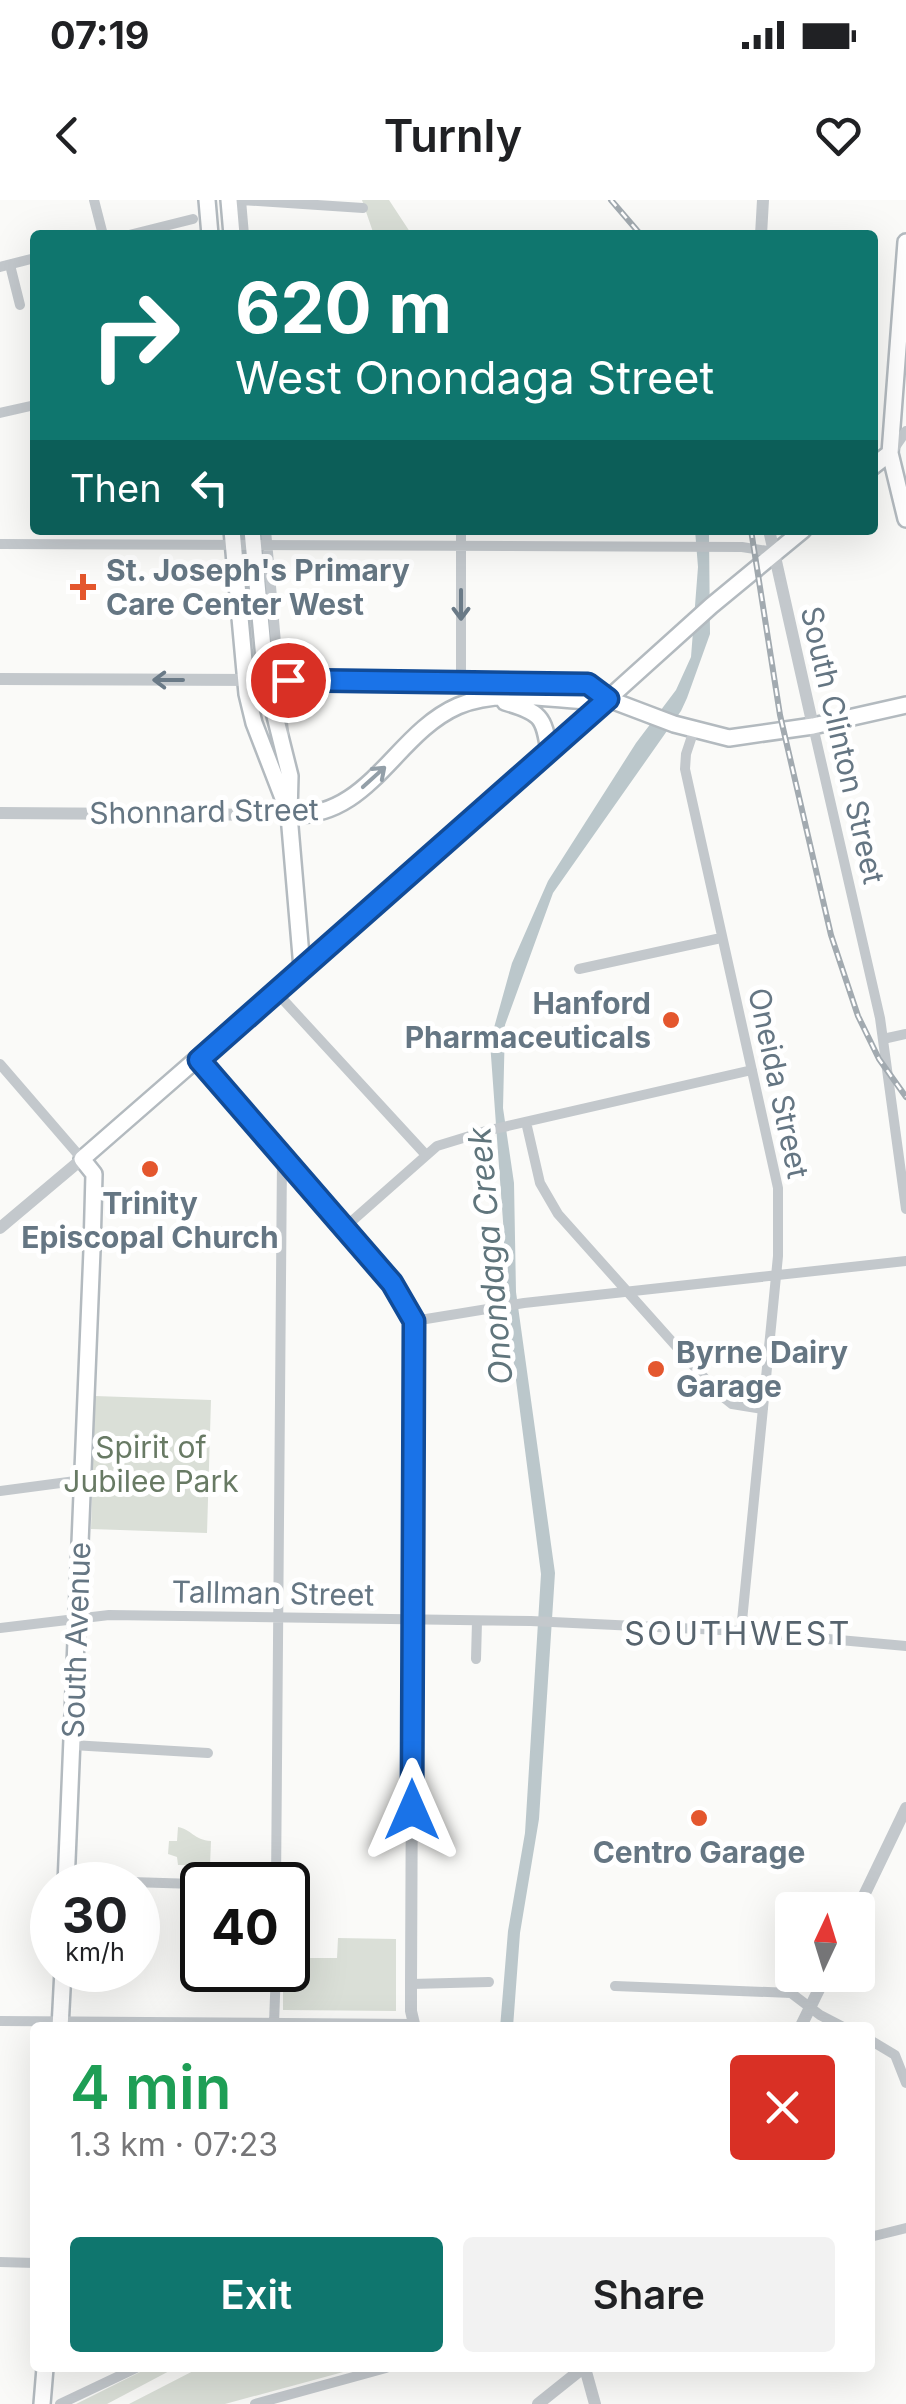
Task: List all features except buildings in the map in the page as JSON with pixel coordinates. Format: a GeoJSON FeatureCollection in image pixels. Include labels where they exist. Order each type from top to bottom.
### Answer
{"type":"FeatureCollection","features":[{"type":"Feature","properties":{"kind":"main road"},"geometry":{"type":"LineString","coordinates":[[207,200],[210,230]]}},
{"type":"Feature","properties":{"kind":"main road"},"geometry":{"type":"LineString","coordinates":[[229,200],[232,230]]}},
{"type":"Feature","properties":{"kind":"main road"},"geometry":{"type":"LineString","coordinates":[[906,242],[898,455],[906,518]]}},
{"type":"Feature","properties":{"kind":"main road"},"geometry":{"type":"LineString","coordinates":[[82,1159],[797,535]]}},
{"type":"Feature","properties":{"kind":"main road"},"geometry":{"type":"LineString","coordinates":[[233,537],[244,680],[254,723],[289,814]]}},
{"type":"Feature","properties":{"kind":"main road"},"geometry":{"type":"LineString","coordinates":[[258,540],[272,680],[290,776],[289,814],[302,968]]}},
{"type":"Feature","properties":{"kind":"main road"},"geometry":{"type":"LineString","coordinates":[[272,680],[588,684],[608,699],[674,724],[730,738],[813,726],[906,705]]}},
{"type":"Feature","properties":{"kind":"main road"},"geometry":{"type":"LineString","coordinates":[[492,698],[538,714],[545,726],[550,752]]}},
{"type":"Feature","properties":{"kind":"main road","name":"Shonnard Street"},"geometry":{"type":"LineString","coordinates":[[289,814],[330,812],[363,788],[435,722],[463,704],[492,698],[608,699]]}},
{"type":"Feature","properties":{"kind":"main road","name":"South Avenue"},"geometry":{"type":"LineString","coordinates":[[67,1862],[94,1174],[82,1159]]}},
{"type":"Feature","properties":{"kind":"main road"},"geometry":{"type":"LineString","coordinates":[[60,2022],[61,1992]]}},
{"type":"Feature","properties":{"kind":"main road"},"geometry":{"type":"LineString","coordinates":[[42,2404],[44,2372]]}},
{"type":"Feature","properties":{"kind":"street"},"geometry":{"type":"LineString","coordinates":[[94,200],[102,230]]}},
{"type":"Feature","properties":{"kind":"street"},"geometry":{"type":"LineString","coordinates":[[244,230],[241,200],[362,208]]}},
{"type":"Feature","properties":{"kind":"street"},"geometry":{"type":"LineString","coordinates":[[760,230],[763,200]]}},
{"type":"Feature","properties":{"kind":"street"},"geometry":{"type":"LineString","coordinates":[[148,230],[193,219]]}},
{"type":"Feature","properties":{"kind":"street"},"geometry":{"type":"LineString","coordinates":[[20,304],[5,266],[30,259]]}},
{"type":"Feature","properties":{"kind":"street"},"geometry":{"type":"LineString","coordinates":[[0,414],[30,405]]}},
{"type":"Feature","properties":{"kind":"street"},"geometry":{"type":"LineString","coordinates":[[898,455],[906,431]]}},
{"type":"Feature","properties":{"kind":"street"},"geometry":{"type":"LineString","coordinates":[[160,544],[161,535]]}},
{"type":"Feature","properties":{"kind":"street"},"geometry":{"type":"LineString","coordinates":[[461,535],[461,680]]}},
{"type":"Feature","properties":{"kind":"street"},"geometry":{"type":"LineString","coordinates":[[735,535],[736,547]]}},
{"type":"Feature","properties":{"kind":"street","name":"South Clinton Street"},"geometry":{"type":"LineString","coordinates":[[769,535],[883,1039],[906,1209]]}},
{"type":"Feature","properties":{"kind":"street"},"geometry":{"type":"LineString","coordinates":[[0,544],[160,544],[233,537],[461,546],[710,546],[774,554]]}},
{"type":"Feature","properties":{"kind":"street"},"geometry":{"type":"LineString","coordinates":[[0,679],[272,680]]}},
{"type":"Feature","properties":{"kind":"street","name":"Oneida Street"},"geometry":{"type":"LineString","coordinates":[[694,730],[684,770],[778,1188],[776,1276],[741,1632]]}},
{"type":"Feature","properties":{"kind":"street","name":"Shonnard Street"},"geometry":{"type":"LineString","coordinates":[[0,813],[289,814]]}},
{"type":"Feature","properties":{"kind":"street"},"geometry":{"type":"LineString","coordinates":[[580,970],[722,938]]}},
{"type":"Feature","properties":{"kind":"street"},"geometry":{"type":"LineString","coordinates":[[276,992],[426,1155]]}},
{"type":"Feature","properties":{"kind":"street"},"geometry":{"type":"LineString","coordinates":[[883,1039],[906,1034]]}},
{"type":"Feature","properties":{"kind":"street"},"geometry":{"type":"LineString","coordinates":[[199,1060],[392,1283],[414,1321],[414,2022]]}},
{"type":"Feature","properties":{"kind":"street"},"geometry":{"type":"LineString","coordinates":[[0,1064],[82,1159],[0,1228]]}},
{"type":"Feature","properties":{"kind":"street"},"geometry":{"type":"LineString","coordinates":[[344,1228],[438,1146],[486,1131],[752,1070]]}},
{"type":"Feature","properties":{"kind":"street"},"geometry":{"type":"LineString","coordinates":[[526,1122],[535,1169],[548,1200],[726,1400],[762,1409]]}},
{"type":"Feature","properties":{"kind":"street"},"geometry":{"type":"LineString","coordinates":[[276,1862],[282,1158]]}},
{"type":"Feature","properties":{"kind":"street"},"geometry":{"type":"LineString","coordinates":[[414,1321],[524,1303],[906,1260]]}},
{"type":"Feature","properties":{"kind":"street"},"geometry":{"type":"LineString","coordinates":[[0,1491],[82,1480]]}},
{"type":"Feature","properties":{"kind":"street","name":"Tallman Street"},"geometry":{"type":"LineString","coordinates":[[0,1628],[77,1618],[531,1621],[906,1646]]}},
{"type":"Feature","properties":{"kind":"street"},"geometry":{"type":"LineString","coordinates":[[476,1659],[477,1621]]}},
{"type":"Feature","properties":{"kind":"street"},"geometry":{"type":"LineString","coordinates":[[72,1745],[208,1752]]}},
{"type":"Feature","properties":{"kind":"street"},"geometry":{"type":"LineString","coordinates":[[866,1892],[906,1808]]}},
{"type":"Feature","properties":{"kind":"street"},"geometry":{"type":"LineString","coordinates":[[411,1984],[489,1982]]}},
{"type":"Feature","properties":{"kind":"street"},"geometry":{"type":"LineString","coordinates":[[614,1986],[791,1993],[836,2022]]}},
{"type":"Feature","properties":{"kind":"street"},"geometry":{"type":"LineString","coordinates":[[274,2022],[275,1992]]}},
{"type":"Feature","properties":{"kind":"street"},"geometry":{"type":"LineString","coordinates":[[803,2022],[818,1992]]}},
{"type":"Feature","properties":{"kind":"street"},"geometry":{"type":"LineString","coordinates":[[0,2022],[30,2024]]}},
{"type":"Feature","properties":{"kind":"street"},"geometry":{"type":"LineString","coordinates":[[875,2043],[895,2055],[906,2081]]}},
{"type":"Feature","properties":{"kind":"street"},"geometry":{"type":"LineString","coordinates":[[875,2236],[906,2228]]}},
{"type":"Feature","properties":{"kind":"street"},"geometry":{"type":"LineString","coordinates":[[0,2262],[30,2263]]}},
{"type":"Feature","properties":{"kind":"street"},"geometry":{"type":"LineString","coordinates":[[60,2404],[128,2372]]}},
{"type":"Feature","properties":{"kind":"street"},"geometry":{"type":"LineString","coordinates":[[254,2404],[303,2398],[375,2372]]}},
{"type":"Feature","properties":{"kind":"street"},"geometry":{"type":"LineString","coordinates":[[538,2404],[579,2372]]}},
{"type":"Feature","properties":{"kind":"street"},"geometry":{"type":"LineString","coordinates":[[585,2372],[596,2404]]}},
{"type":"Feature","properties":{"kind":"green space"},"geometry":{"type":"Polygon","coordinates":[[[362,200],[389,200],[409,230],[372,230],[362,200]]]}},
{"type":"Feature","properties":{"kind":"green space","name":"Spirit of Jubilee Park"},"geometry":{"type":"Polygon","coordinates":[[[95,1396],[211,1400],[207,1533],[91,1529],[95,1396]]]}},
{"type":"Feature","properties":{"kind":"green space"},"geometry":{"type":"Polygon","coordinates":[[[178,1827],[211,1841],[210,1862],[178,1865],[177,1857],[168,1854],[169,1841],[177,1841],[178,1827]]]}},
{"type":"Feature","properties":{"kind":"green space"},"geometry":{"type":"Polygon","coordinates":[[[338,1938],[396,1939],[396,2011],[283,2010],[283,1992],[310,1992],[310,1958],[337,1958],[338,1938]]]}},
{"type":"Feature","properties":{"kind":"green space"},"geometry":{"type":"Polygon","coordinates":[[[140,2372],[167,2372],[107,2404],[76,2404],[140,2372]]]}},
{"type":"Feature","properties":{"kind":"green space"},"geometry":{"type":"Polygon","coordinates":[[[191,2372],[343,2372],[225,2404],[129,2404],[191,2372]]]}},
{"type":"Feature","properties":{"kind":"shaded area"},"geometry":{"type":"Polygon","coordinates":[[[695,535],[709,535],[710,634],[687,698],[553,893],[505,1025],[503,1108],[514,1183],[516,1292],[555,1573],[539,1819],[520,1933],[513,2022],[500,2022],[508,1931],[525,1833],[541,1574],[504,1287],[490,1042],[512,963],[548,881],[636,743],[676,690],[691,657],[698,567],[695,535]]]}},
{"type":"Feature","properties":{"kind":"railway"},"geometry":{"type":"LineString","coordinates":[[611,200],[637,230]]}},
{"type":"Feature","properties":{"kind":"railway"},"geometry":{"type":"LineString","coordinates":[[752,535],[780,715],[831,935],[858,1016],[879,1059],[906,1097]]}},
{"type":"Feature","properties":{"kind":"place","name":"St. Joseph's Primary Care Center West"},"geometry":{"type":"Point","coordinates":[83,587]}},
{"type":"Feature","properties":{"kind":"place","name":"Hanford Pharmaceuticals"},"geometry":{"type":"Point","coordinates":[671,1020]}},
{"type":"Feature","properties":{"kind":"place","name":"Trinity Episcopal Church"},"geometry":{"type":"Point","coordinates":[150,1169]}},
{"type":"Feature","properties":{"kind":"place","name":"Byrne Dairy Garage"},"geometry":{"type":"Point","coordinates":[656,1369]}},
{"type":"Feature","properties":{"kind":"place","name":"Centro Garage"},"geometry":{"type":"Point","coordinates":[699,1818]}},
{"type":"Feature","properties":{"kind":"district","name":"SOUTHWEST"},"geometry":{"type":"Point","coordinates":[738,1633]}},
{"type":"Feature","properties":{"kind":"route"},"geometry":{"type":"LineString","coordinates":[[288,680],[588,684],[608,699],[199,1060],[392,1283],[414,1321],[412,1810]]}},
{"type":"Feature","properties":{"kind":"water label","name":"Onondaga Creek"},"geometry":{"type":"Point","coordinates":[490,1256]}}]}
